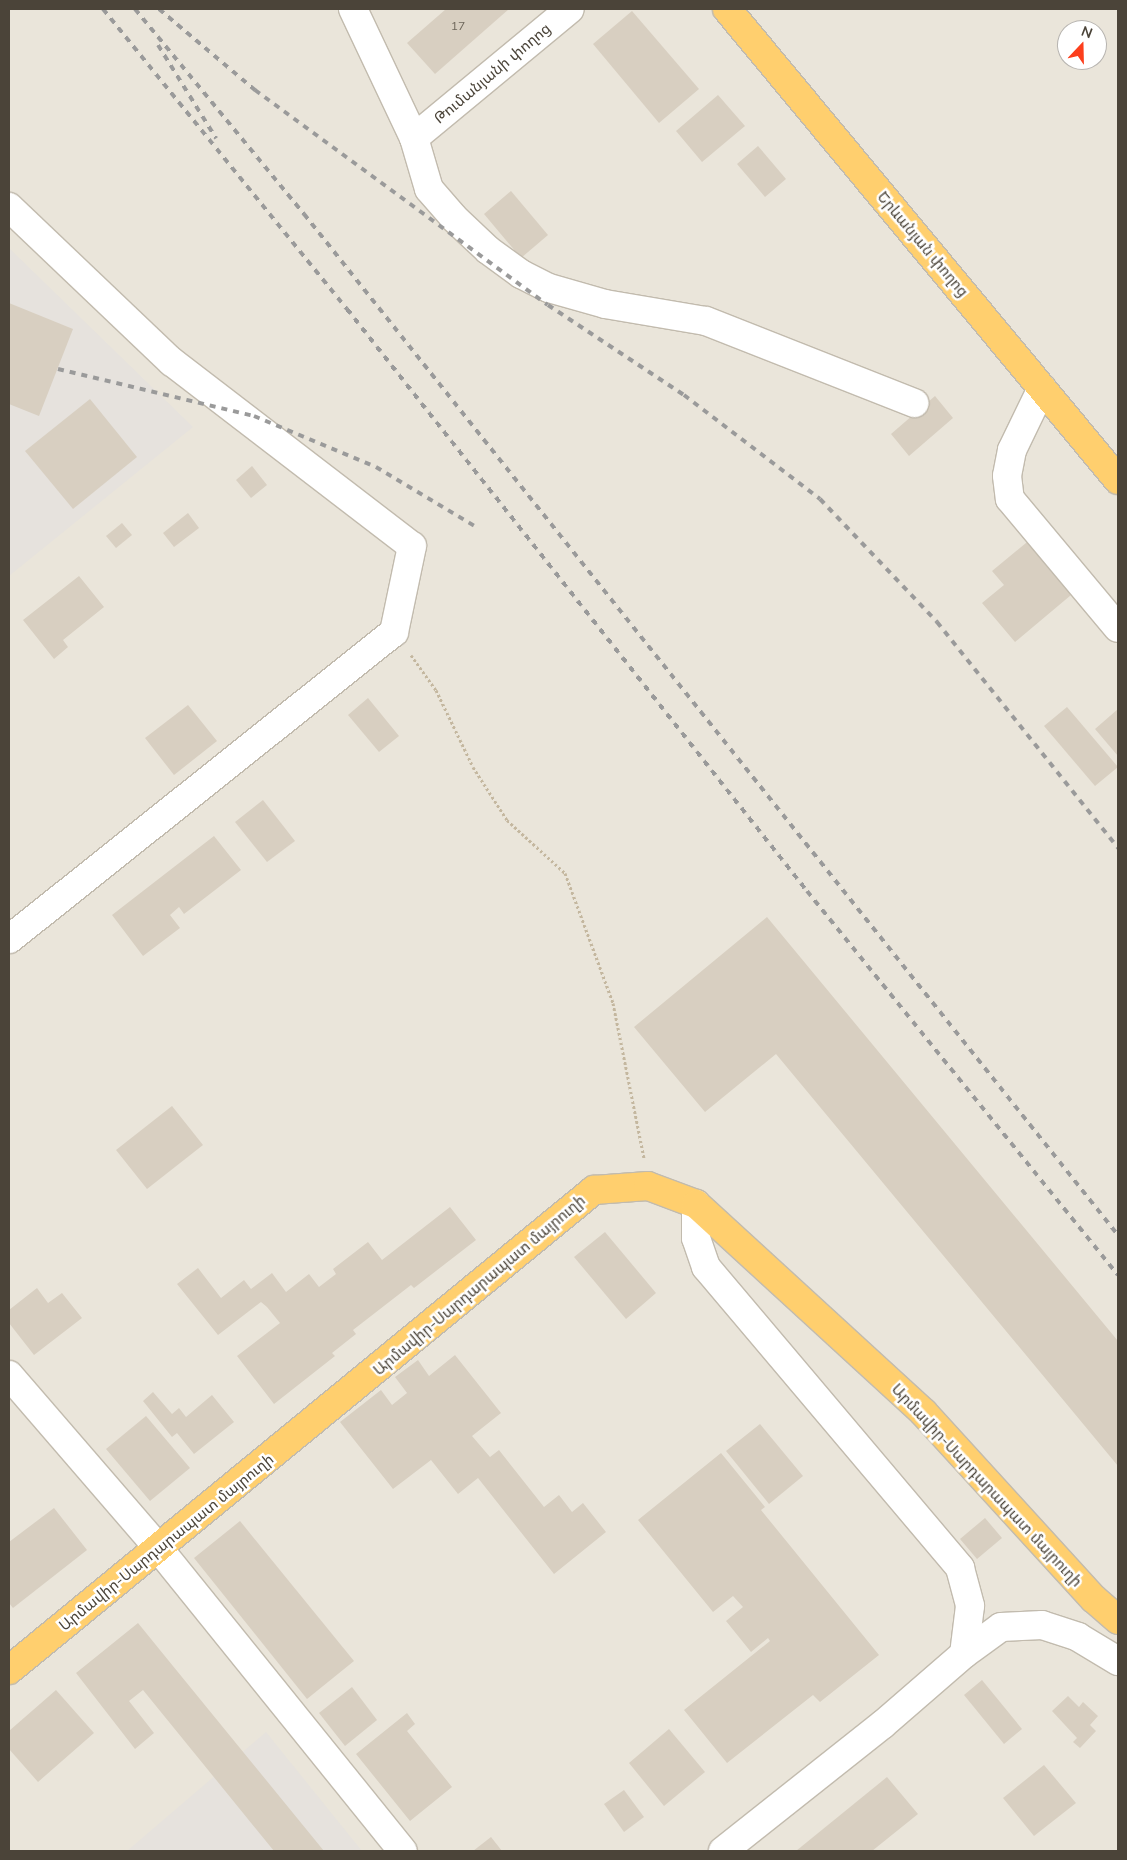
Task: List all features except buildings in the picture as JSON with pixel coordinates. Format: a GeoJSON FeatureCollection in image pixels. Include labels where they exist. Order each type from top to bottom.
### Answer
{"type":"FeatureCollection","features":[{"type":"Feature","properties":{"kind":"highway","name":"Երևանյան փողոց"},"geometry":{"type":"LineString","coordinates":[[727,9],[1118,480]]}},
{"type":"Feature","properties":{"kind":"highway","name":"Արմավիր-Սարդարապատ մայրուղի"},"geometry":{"type":"LineString","coordinates":[[9,1670],[159,1549],[594,1190],[648,1186],[696,1204],[923,1412],[1094,1599],[1118,1620]]}},
{"type":"Feature","properties":{"kind":"street"},"geometry":{"type":"LineString","coordinates":[[353,9],[414,138],[429,189],[452,217],[488,250],[521,274],[549,288],[605,304],[706,321],[914,403]]}},
{"type":"Feature","properties":{"kind":"street","name":"Թումանյանի փողոց"},"geometry":{"type":"LineString","coordinates":[[414,138],[570,9]]}},
{"type":"Feature","properties":{"kind":"street"},"geometry":{"type":"LineString","coordinates":[[9,207],[172,362],[412,546],[394,632],[9,939]]}},
{"type":"Feature","properties":{"kind":"street"},"geometry":{"type":"LineString","coordinates":[[1042,388],[1012,450],[1007,476],[1010,499],[1118,628]]}},
{"type":"Feature","properties":{"kind":"street"},"geometry":{"type":"LineString","coordinates":[[696,1204],[696,1238],[706,1266],[960,1568],[970,1606],[964,1654]]}},
{"type":"Feature","properties":{"kind":"street"},"geometry":{"type":"LineString","coordinates":[[9,1375],[159,1549],[404,1851]]}},
{"type":"Feature","properties":{"kind":"street"},"geometry":{"type":"LineString","coordinates":[[723,1851],[882,1725],[964,1654],[1001,1627],[1042,1625],[1078,1637],[1118,1661]]}},
{"type":"Feature","properties":{"kind":"path"},"geometry":{"type":"LineString","coordinates":[[394,632],[436,690],[473,767],[507,820],[565,873],[612,1003],[641,1134],[648,1186]]}},
{"type":"Feature","properties":{"kind":"shaded area"},"geometry":{"type":"Polygon","coordinates":[[[9,9],[1118,9],[1118,1851],[9,1851],[9,9]]]}},
{"type":"Feature","properties":{"kind":"shaded area"},"geometry":{"type":"Polygon","coordinates":[[[9,248],[193,427],[9,576],[9,248]]]}},
{"type":"Feature","properties":{"kind":"shaded area"},"geometry":{"type":"Polygon","coordinates":[[[266,1732],[362,1851],[127,1851],[266,1732]]]}},
{"type":"Feature","properties":{"kind":"railway"},"geometry":{"type":"LineString","coordinates":[[103,9],[347,309],[807,891],[1118,1275]]}},
{"type":"Feature","properties":{"kind":"railway"},"geometry":{"type":"LineString","coordinates":[[135,9],[304,214],[1118,1235]]}},
{"type":"Feature","properties":{"kind":"railway"},"geometry":{"type":"LineString","coordinates":[[159,9],[255,90],[548,305],[684,395],[820,499],[937,622],[1118,848]]}},
{"type":"Feature","properties":{"kind":"railway"},"geometry":{"type":"LineString","coordinates":[[158,45],[216,138]]}},
{"type":"Feature","properties":{"kind":"railway"},"geometry":{"type":"LineString","coordinates":[[58,369],[254,416],[376,467],[478,528]]}}]}
